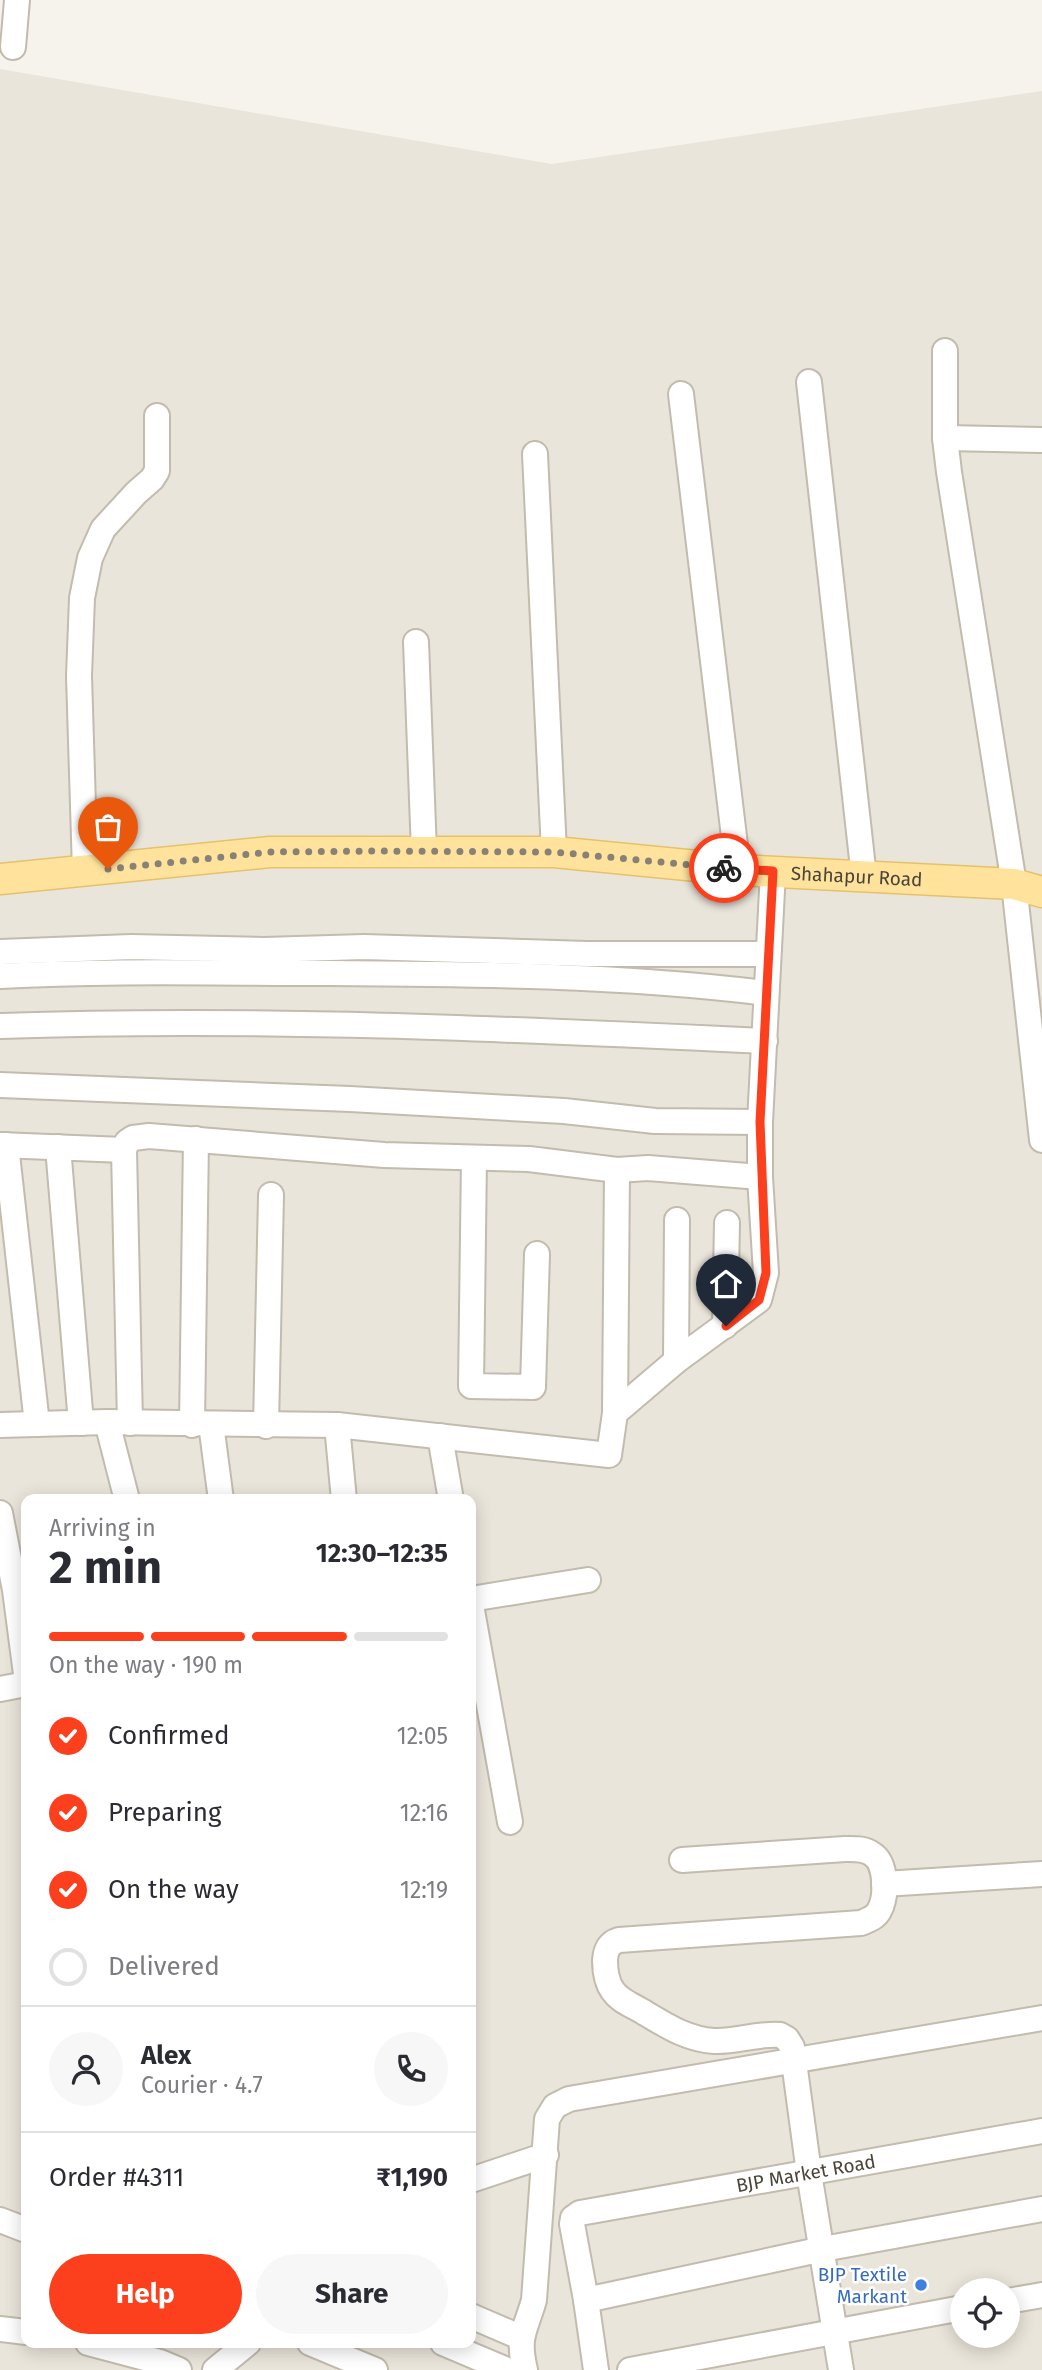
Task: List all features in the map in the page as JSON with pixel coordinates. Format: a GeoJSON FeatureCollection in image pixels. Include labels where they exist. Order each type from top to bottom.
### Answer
{"type":"FeatureCollection","features":[{"type":"Feature","properties":{"kind":"main road","name":"Shahapur Road"},"geometry":{"type":"LineString","coordinates":[[0,879],[270,852],[554,852],[738,870],[1028,888]]}},
{"type":"Feature","properties":{"kind":"street"},"geometry":{"type":"LineString","coordinates":[[13,47],[17,0]]}},
{"type":"Feature","properties":{"kind":"street"},"geometry":{"type":"LineString","coordinates":[[945,351],[945,438],[1028,888],[1042,1140]]}},
{"type":"Feature","properties":{"kind":"street"},"geometry":{"type":"LineString","coordinates":[[809,382],[864,877]]}},
{"type":"Feature","properties":{"kind":"street"},"geometry":{"type":"LineString","coordinates":[[681,394],[738,870]]}},
{"type":"Feature","properties":{"kind":"street"},"geometry":{"type":"LineString","coordinates":[[85,871],[79,676],[82,598],[90,558],[103,529],[157,471],[157,416]]}},
{"type":"Feature","properties":{"kind":"street"},"geometry":{"type":"LineString","coordinates":[[945,438],[1042,440]]}},
{"type":"Feature","properties":{"kind":"street"},"geometry":{"type":"LineString","coordinates":[[535,454],[554,852]]}},
{"type":"Feature","properties":{"kind":"street"},"geometry":{"type":"LineString","coordinates":[[416,642],[424,852]]}},
{"type":"Feature","properties":{"kind":"street"},"geometry":{"type":"LineString","coordinates":[[615,1413],[676,1361],[759,1300],[766,1273],[760,1177],[760,1122],[773,871]]}},
{"type":"Feature","properties":{"kind":"street"},"geometry":{"type":"LineString","coordinates":[[0,952],[131,947],[264,950],[364,947],[587,954],[768,954]]}},
{"type":"Feature","properties":{"kind":"street"},"geometry":{"type":"LineString","coordinates":[[0,976],[179,973],[515,975],[633,979],[766,993]]}},
{"type":"Feature","properties":{"kind":"street"},"geometry":{"type":"LineString","coordinates":[[0,1026],[353,1024],[765,1041]]}},
{"type":"Feature","properties":{"kind":"street"},"geometry":{"type":"LineString","coordinates":[[0,1085],[349,1099],[564,1111],[655,1121],[760,1122]]}},
{"type":"Feature","properties":{"kind":"street"},"geometry":{"type":"LineString","coordinates":[[126,1494],[119,1423],[124,1150],[127,1142],[133,1138],[149,1136],[196,1139],[384,1155],[529,1159],[617,1170],[648,1168],[760,1177]]}},
{"type":"Feature","properties":{"kind":"street"},"geometry":{"type":"LineString","coordinates":[[196,1139],[201,1424],[218,1494]]}},
{"type":"Feature","properties":{"kind":"street"},"geometry":{"type":"LineString","coordinates":[[37,1424],[3,1145],[124,1150]]}},
{"type":"Feature","properties":{"kind":"street"},"geometry":{"type":"LineString","coordinates":[[58,1147],[81,1423]]}},
{"type":"Feature","properties":{"kind":"street"},"geometry":{"type":"LineString","coordinates":[[474,1158],[471,1386],[533,1388],[537,1254]]}},
{"type":"Feature","properties":{"kind":"street"},"geometry":{"type":"LineString","coordinates":[[0,1424],[337,1425],[609,1455],[615,1413],[617,1170]]}},
{"type":"Feature","properties":{"kind":"street"},"geometry":{"type":"LineString","coordinates":[[267,1426],[271,1195]]}},
{"type":"Feature","properties":{"kind":"street"},"geometry":{"type":"LineString","coordinates":[[676,1361],[677,1220]]}},
{"type":"Feature","properties":{"kind":"street"},"geometry":{"type":"LineString","coordinates":[[726,1326],[727,1223]]}},
{"type":"Feature","properties":{"kind":"street"},"geometry":{"type":"LineString","coordinates":[[337,1425],[343,1494]]}},
{"type":"Feature","properties":{"kind":"street"},"geometry":{"type":"LineString","coordinates":[[440,1436],[451,1494]]}},
{"type":"Feature","properties":{"kind":"street"},"geometry":{"type":"LineString","coordinates":[[0,1513],[21,1636]]}},
{"type":"Feature","properties":{"kind":"street"},"geometry":{"type":"LineString","coordinates":[[476,1598],[588,1580]]}},
{"type":"Feature","properties":{"kind":"street"},"geometry":{"type":"LineString","coordinates":[[476,1633],[510,1822]]}},
{"type":"Feature","properties":{"kind":"street"},"geometry":{"type":"LineString","coordinates":[[0,1689],[21,1685]]}},
{"type":"Feature","properties":{"kind":"street"},"geometry":{"type":"LineString","coordinates":[[682,1860],[862,1849],[875,1855],[881,1866],[883,1901],[879,1913],[871,1920],[861,1923],[619,1940],[607,1947],[605,1959],[606,1977],[621,2000],[667,2026],[698,2039],[718,2041],[780,2035],[787,2039],[792,2047],[841,2370]]}},
{"type":"Feature","properties":{"kind":"street"},"geometry":{"type":"LineString","coordinates":[[884,1884],[1042,1874]]}},
{"type":"Feature","properties":{"kind":"street"},"geometry":{"type":"LineString","coordinates":[[525,2370],[520,2337],[534,2300],[547,2119],[555,2106],[569,2099],[1042,2018]]}},
{"type":"Feature","properties":{"kind":"street","name":"BJP Market Road"},"geometry":{"type":"LineString","coordinates":[[586,2300],[572,2224],[573,2218],[580,2213],[1042,2131]]}},
{"type":"Feature","properties":{"kind":"street"},"geometry":{"type":"LineString","coordinates":[[476,2178],[546,2155]]}},
{"type":"Feature","properties":{"kind":"street"},"geometry":{"type":"LineString","coordinates":[[597,2370],[586,2300],[822,2249],[1042,2209]]}},
{"type":"Feature","properties":{"kind":"street"},"geometry":{"type":"LineString","coordinates":[[0,2220],[21,2228]]}},
{"type":"Feature","properties":{"kind":"street"},"geometry":{"type":"LineString","coordinates":[[1020,2299],[1042,2295]]}},
{"type":"Feature","properties":{"kind":"street"},"geometry":{"type":"LineString","coordinates":[[630,2370],[950,2310]]}},
{"type":"Feature","properties":{"kind":"street"},"geometry":{"type":"LineString","coordinates":[[476,2318],[520,2337]]}},
{"type":"Feature","properties":{"kind":"street"},"geometry":{"type":"LineString","coordinates":[[0,2329],[21,2331]]}},
{"type":"Feature","properties":{"kind":"street"},"geometry":{"type":"LineString","coordinates":[[108,2348],[160,2361],[179,2370]]}},
{"type":"Feature","properties":{"kind":"street"},"geometry":{"type":"LineString","coordinates":[[215,2370],[242,2348]]}},
{"type":"Feature","properties":{"kind":"street"},"geometry":{"type":"LineString","coordinates":[[322,2348],[375,2370]]}},
{"type":"Feature","properties":{"kind":"street"},"geometry":{"type":"LineString","coordinates":[[455,2348],[507,2370]]}},
{"type":"Feature","properties":{"kind":"shaded area"},"geometry":{"type":"Polygon","coordinates":[[[0,69],[552,164],[1042,91],[1042,2370],[0,2370],[0,69]]]}},
{"type":"Feature","properties":{"kind":"way so far"},"geometry":{"type":"LineString","coordinates":[[108,869],[270,852],[374,851],[554,852],[724,868]]}},
{"type":"Feature","properties":{"kind":"place","name":"BJP Textile Markant"},"geometry":{"type":"Point","coordinates":[921,2285]}},
{"type":"Feature","properties":{"kind":"route"},"geometry":{"type":"LineString","coordinates":[[724,868],[773,871],[760,1122],[760,1177],[766,1273],[759,1300],[726,1326]]}}]}
